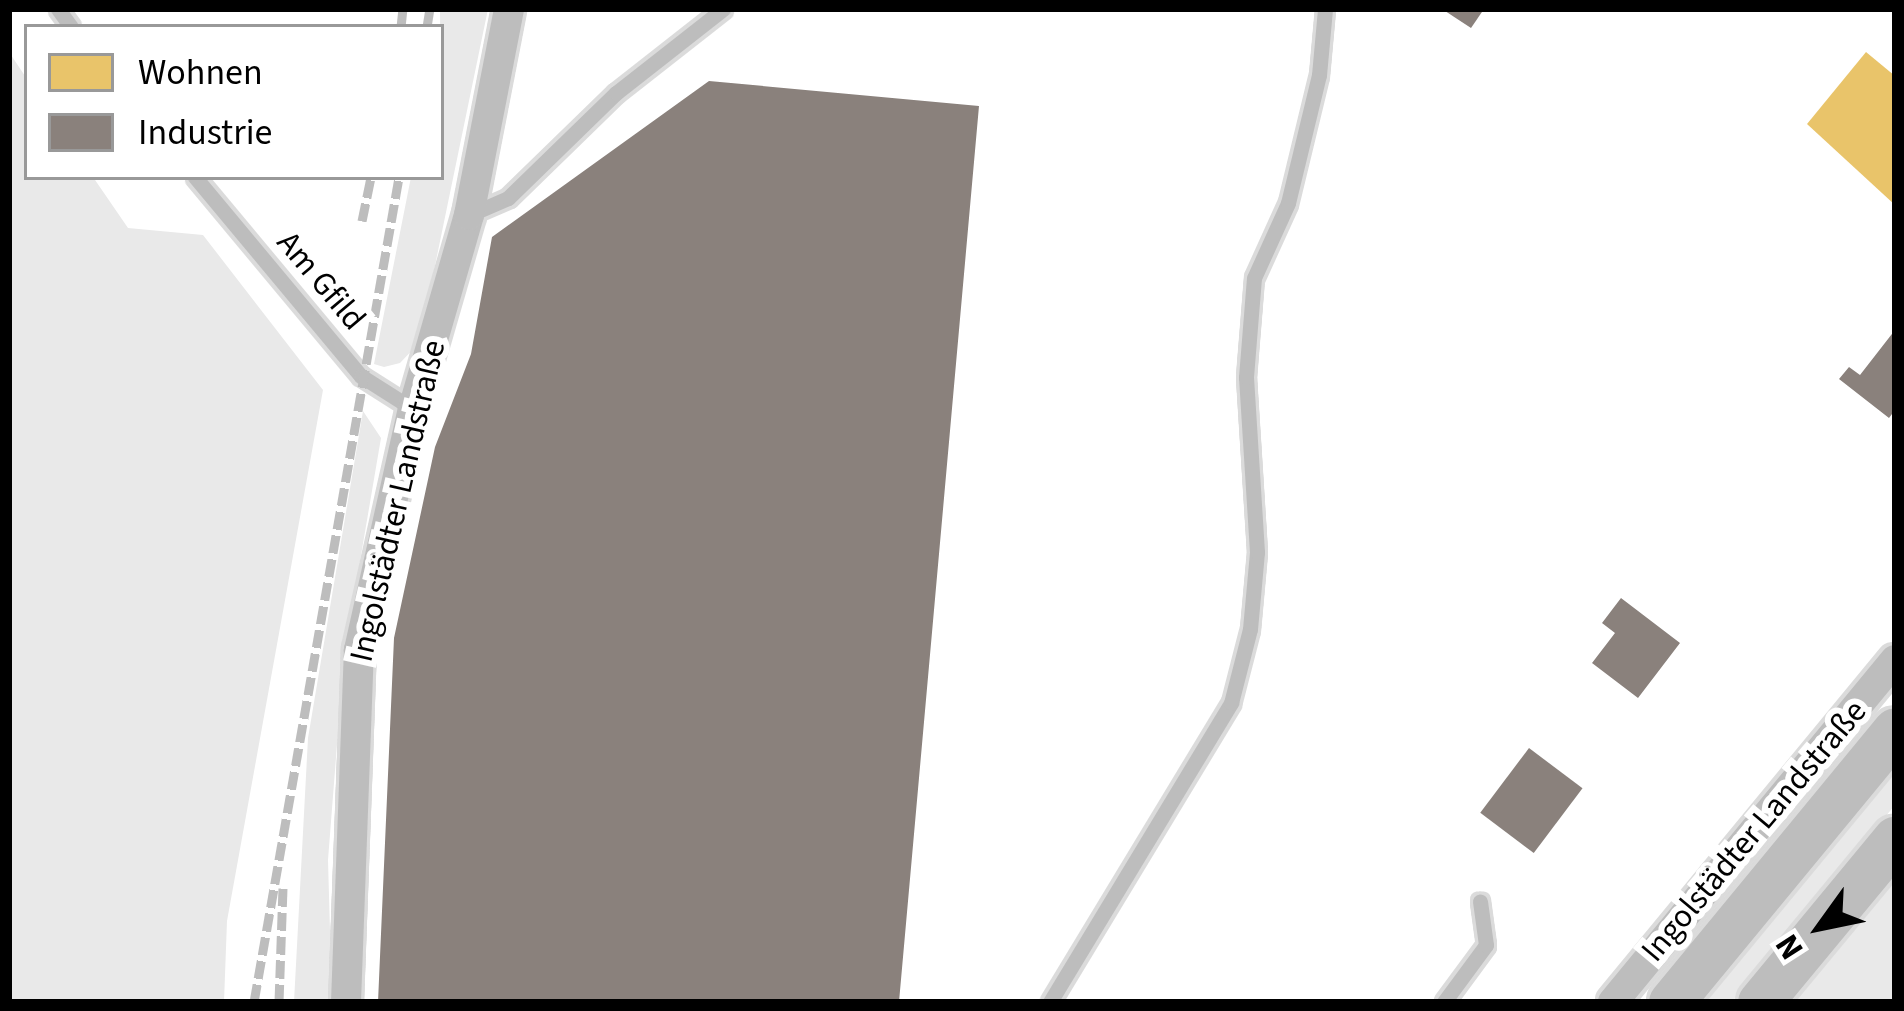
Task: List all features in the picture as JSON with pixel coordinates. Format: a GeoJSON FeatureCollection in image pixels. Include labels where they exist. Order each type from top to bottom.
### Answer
{"type":"FeatureCollection","features":[{"type":"Feature","properties":{"kind":"main road","name":"Ingolstädter Landstraße"},"geometry":{"type":"LineString","coordinates":[[1671,1002],[1895,730]]}},
{"type":"Feature","properties":{"kind":"main road"},"geometry":{"type":"LineString","coordinates":[[1760,1002],[1895,838]]}},
{"type":"Feature","properties":{"kind":"street","name":"Ingolstädter Landstraße"},"geometry":{"type":"LineString","coordinates":[[346,1002],[359,650],[413,409],[470,214],[509,9]]}},
{"type":"Feature","properties":{"kind":"street","name":"Ingolstädter Landstraße"},"geometry":{"type":"LineString","coordinates":[[1613,1002],[1895,660]]}},
{"type":"Feature","properties":{"kind":"lane"},"geometry":{"type":"LineString","coordinates":[[470,214],[508,198],[616,93],[723,9]]}},
{"type":"Feature","properties":{"kind":"lane"},"geometry":{"type":"LineString","coordinates":[[1050,1002],[1231,703],[1250,629],[1257,552],[1246,377],[1254,278],[1288,203],[1319,75],[1325,9]]}},
{"type":"Feature","properties":{"kind":"lane","name":"Am Gfild"},"geometry":{"type":"LineString","coordinates":[[198,180],[361,376],[413,409]]}},
{"type":"Feature","properties":{"kind":"lane"},"geometry":{"type":"LineString","coordinates":[[1444,1002],[1486,945],[1480,901]]}},
{"type":"Feature","properties":{"kind":"shaded area"},"geometry":{"type":"Polygon","coordinates":[[[440,9],[488,9],[419,343],[400,363],[384,367],[374,364],[410,180],[444,180],[444,24],[440,24],[440,9]]]}},
{"type":"Feature","properties":{"kind":"shaded area"},"geometry":{"type":"Polygon","coordinates":[[[9,52],[24,74],[24,180],[95,180],[128,228],[203,235],[323,390],[227,921],[224,1002],[9,1002],[9,52]]]}},
{"type":"Feature","properties":{"kind":"shaded area"},"geometry":{"type":"Polygon","coordinates":[[[363,411],[381,438],[344,655],[328,860],[332,1002],[294,1002],[308,738],[363,411]]]}},
{"type":"Feature","properties":{"kind":"shaded area"},"geometry":{"type":"Polygon","coordinates":[[[1895,759],[1895,805],[1833,880],[1732,1002],[1694,1002],[1895,759]]]}},
{"type":"Feature","properties":{"kind":"shaded area"},"geometry":{"type":"Polygon","coordinates":[[[1895,872],[1895,1002],[1788,1002],[1895,872]]]}},
{"type":"Feature","properties":{"kind":"building: Wohnen"},"geometry":{"type":"Polygon","coordinates":[[[1866,52],[1895,76],[1895,205],[1807,124],[1866,52]]]}},
{"type":"Feature","properties":{"kind":"building: Industrie"},"geometry":{"type":"Polygon","coordinates":[[[1442,9],[1484,9],[1471,28],[1442,9]]]}},
{"type":"Feature","properties":{"kind":"building: Industrie"},"geometry":{"type":"Polygon","coordinates":[[[709,81],[979,106],[899,1002],[378,1002],[394,638],[435,447],[471,354],[492,237],[709,81]]]}},
{"type":"Feature","properties":{"kind":"building: Industrie"},"geometry":{"type":"Polygon","coordinates":[[[1895,330],[1895,410],[1889,418],[1839,379],[1849,367],[1860,375],[1895,330]]]}},
{"type":"Feature","properties":{"kind":"building: Industrie"},"geometry":{"type":"Polygon","coordinates":[[[1621,598],[1680,643],[1638,698],[1592,663],[1615,633],[1602,623],[1621,598]]]}},
{"type":"Feature","properties":{"kind":"building: Industrie"},"geometry":{"type":"Polygon","coordinates":[[[1529,748],[1583,788],[1534,853],[1480,813],[1529,748]]]}},
{"type":"Feature","properties":{"kind":"railway"},"geometry":{"type":"LineString","coordinates":[[401,24],[403,9]]}},
{"type":"Feature","properties":{"kind":"railway"},"geometry":{"type":"LineString","coordinates":[[428,24],[430,9]]}},
{"type":"Feature","properties":{"kind":"railway"},"geometry":{"type":"LineString","coordinates":[[362,221],[370,180]]}},
{"type":"Feature","properties":{"kind":"railway"},"geometry":{"type":"LineString","coordinates":[[254,1002],[398,180]]}},
{"type":"Feature","properties":{"kind":"railway"},"geometry":{"type":"LineString","coordinates":[[279,1002],[283,888]]}}]}
